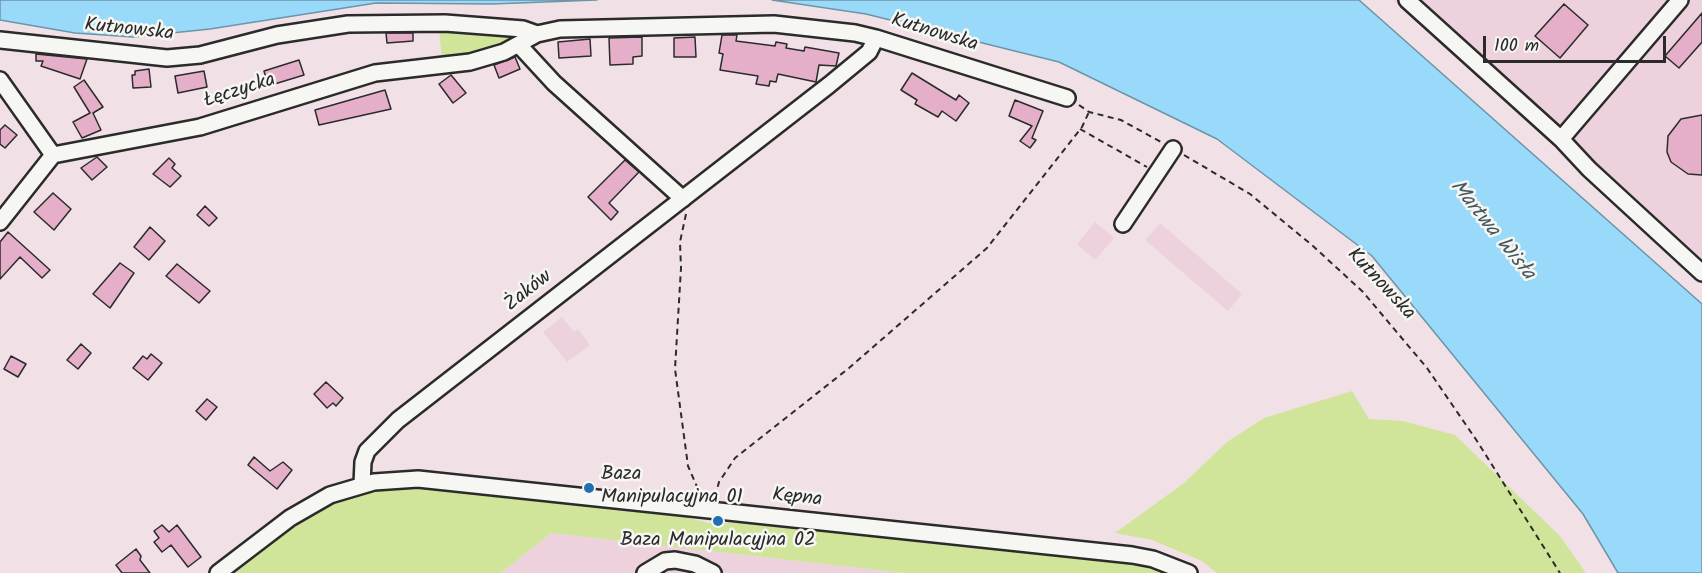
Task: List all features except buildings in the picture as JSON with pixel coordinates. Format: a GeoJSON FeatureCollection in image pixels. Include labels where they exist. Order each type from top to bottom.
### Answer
{"type":"FeatureCollection","features":[{"type":"Feature","properties":{"kind":"street"},"geometry":{"type":"LineString","coordinates":[[1407,0],[1561,139],[1589,169],[1702,273]]}},
{"type":"Feature","properties":{"kind":"street"},"geometry":{"type":"LineString","coordinates":[[1561,139],[1680,0]]}},
{"type":"Feature","properties":{"kind":"street","name":"Kutnowska"},"geometry":{"type":"LineString","coordinates":[[0,40],[167,58],[200,55],[277,36],[348,24],[445,23],[523,29],[537,34],[560,29],[774,24],[855,33],[876,38],[1067,98]]}},
{"type":"Feature","properties":{"kind":"street","name":"Łęczycka"},"geometry":{"type":"LineString","coordinates":[[53,155],[201,127],[375,73],[470,62],[504,52],[537,34]]}},
{"type":"Feature","properties":{"kind":"street","name":"Żaków"},"geometry":{"type":"LineString","coordinates":[[362,484],[363,462],[367,451],[398,420],[863,58],[876,38]]}},
{"type":"Feature","properties":{"kind":"street"},"geometry":{"type":"LineString","coordinates":[[519,45],[554,84],[683,199]]}},
{"type":"Feature","properties":{"kind":"street"},"geometry":{"type":"LineString","coordinates":[[0,80],[53,155],[0,222]]}},
{"type":"Feature","properties":{"kind":"street"},"geometry":{"type":"LineString","coordinates":[[1123,224],[1173,149]]}},
{"type":"Feature","properties":{"kind":"street","name":"Kępna"},"geometry":{"type":"LineString","coordinates":[[362,484],[389,480],[436,481],[713,506],[1132,555],[1153,559],[1189,573]]}},
{"type":"Feature","properties":{"kind":"street"},"geometry":{"type":"LineString","coordinates":[[218,573],[303,509],[330,495],[362,484]]}},
{"type":"Feature","properties":{"kind":"street"},"geometry":{"type":"LineString","coordinates":[[645,573],[665,561],[675,560],[695,564],[713,573]]}},
{"type":"Feature","properties":{"kind":"path","name":"Kutnowska"},"geometry":{"type":"LineString","coordinates":[[1080,129],[1089,112],[1121,120],[1173,149],[1250,194],[1313,246],[1363,292],[1427,368],[1477,441],[1560,573]]}},
{"type":"Feature","properties":{"kind":"path"},"geometry":{"type":"LineString","coordinates":[[713,506],[719,482],[735,458],[849,368],[987,248],[1080,129],[1157,173]]}},
{"type":"Feature","properties":{"kind":"path"},"geometry":{"type":"LineString","coordinates":[[683,199],[686,215],[680,242],[681,268],[675,369],[688,466],[698,489],[713,506]]}},
{"type":"Feature","properties":{"kind":"shaded area"},"geometry":{"type":"Polygon","coordinates":[[[1393,0],[1702,0],[1702,281],[1461,55],[1448,48],[1393,0]]]}},
{"type":"Feature","properties":{"kind":"shaded area"},"geometry":{"type":"Polygon","coordinates":[[[1095,222],[1114,238],[1095,260],[1077,244],[1095,222]]]}},
{"type":"Feature","properties":{"kind":"shaded area"},"geometry":{"type":"Polygon","coordinates":[[[1160,223],[1242,294],[1228,311],[1145,240],[1160,223]]]}},
{"type":"Feature","properties":{"kind":"shaded area"},"geometry":{"type":"Polygon","coordinates":[[[562,317],[574,332],[578,329],[590,345],[567,362],[543,332],[562,317]]]}},
{"type":"Feature","properties":{"kind":"shaded area"},"geometry":{"type":"Polygon","coordinates":[[[551,533],[904,573],[501,573],[551,533]]]}},
{"type":"Feature","properties":{"kind":"green space"},"geometry":{"type":"Polygon","coordinates":[[[439,29],[524,35],[493,50],[442,60],[439,29]]]}},
{"type":"Feature","properties":{"kind":"green space"},"geometry":{"type":"Polygon","coordinates":[[[1352,391],[1369,419],[1403,421],[1455,435],[1560,536],[1586,573],[1217,573],[1202,561],[1152,540],[1115,533],[1184,483],[1227,442],[1264,418],[1352,391]]]}},
{"type":"Feature","properties":{"kind":"green space"},"geometry":{"type":"Polygon","coordinates":[[[403,486],[672,514],[709,523],[752,523],[1115,560],[1154,566],[1173,573],[904,573],[551,533],[501,573],[228,573],[282,531],[331,502],[367,490],[403,486]]]}},
{"type":"Feature","properties":{"kind":"water"},"geometry":{"type":"Polygon","coordinates":[[[0,0],[597,0],[492,4],[376,3],[210,29],[133,37],[75,33],[0,20],[0,0]]]}},
{"type":"Feature","properties":{"kind":"water","name":"Martwa Wisła"},"geometry":{"type":"Polygon","coordinates":[[[772,0],[1359,0],[1702,304],[1702,573],[1618,573],[1583,514],[1372,256],[1217,139],[1059,62],[866,14],[772,0]]]}},
{"type":"Feature","properties":{"kind":"place","name":"Baza Manipulacyjna 01"},"geometry":{"type":"Point","coordinates":[589,488]}},
{"type":"Feature","properties":{"kind":"place","name":"Baza Manipulacyjna 02"},"geometry":{"type":"Point","coordinates":[718,521]}}]}
